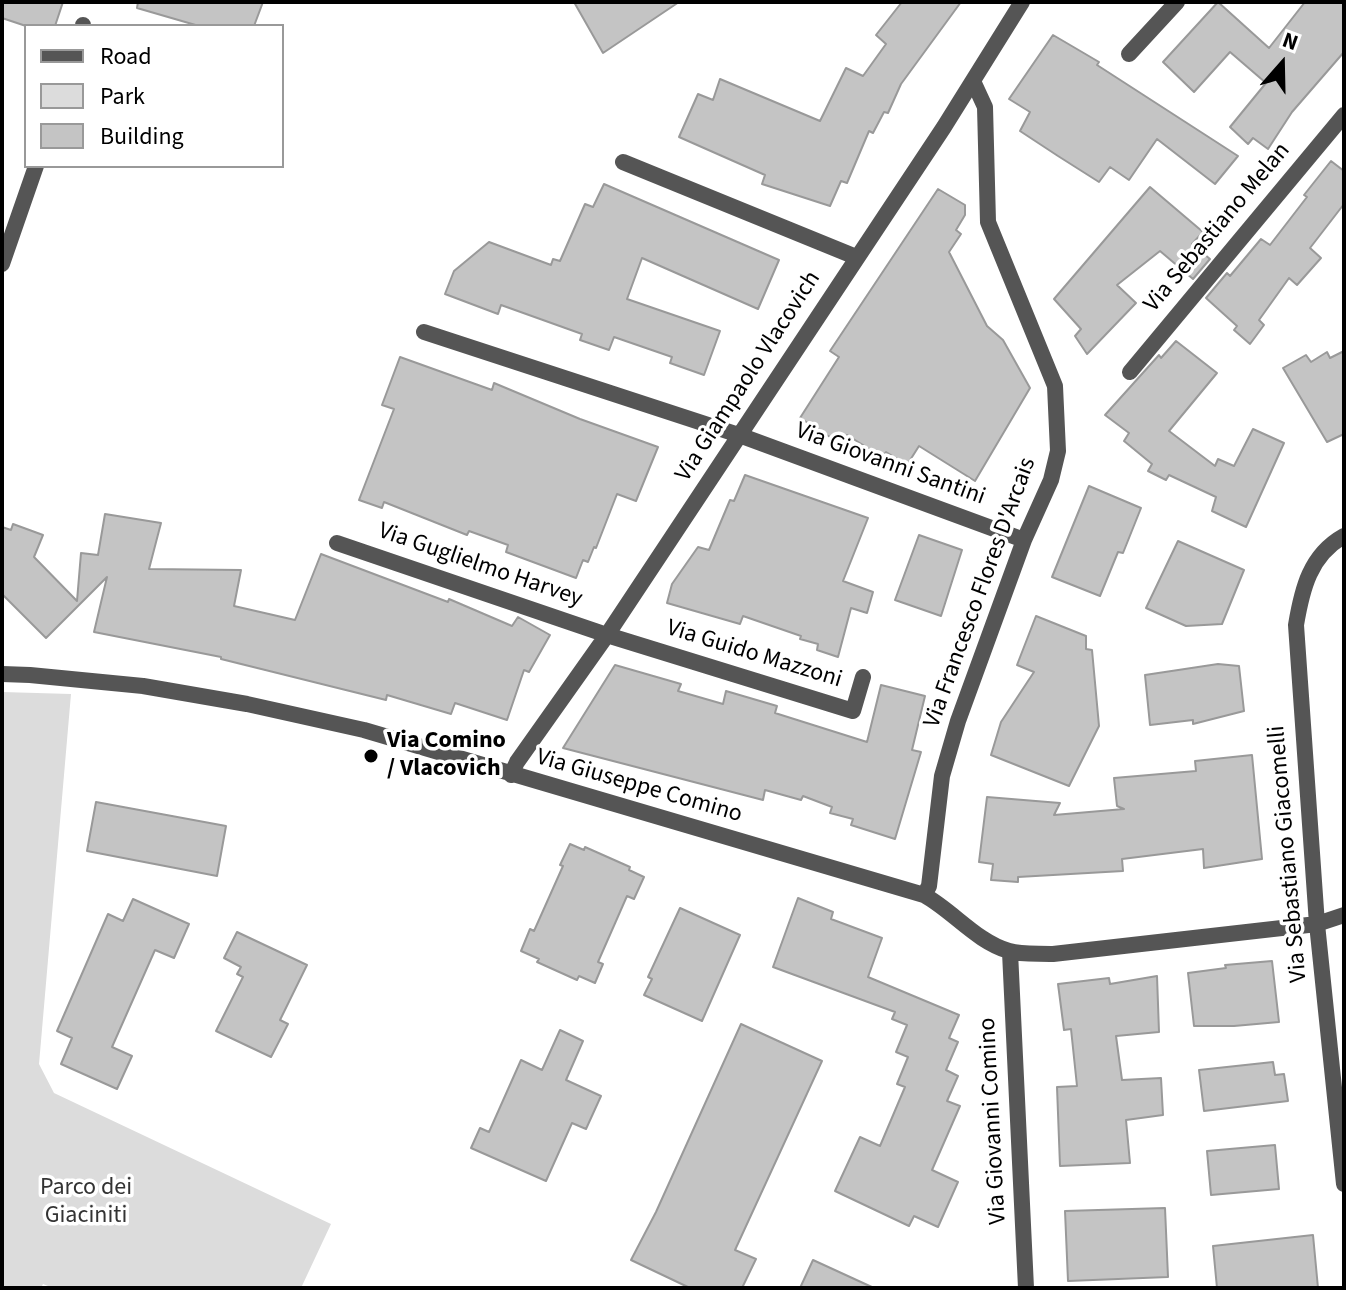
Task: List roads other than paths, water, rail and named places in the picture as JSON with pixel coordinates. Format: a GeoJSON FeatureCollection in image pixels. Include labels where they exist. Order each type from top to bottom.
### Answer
{"type":"FeatureCollection","features":[{"type":"Feature","properties":{"kind":"street","name":"Via Giampaolo Vlacovich"},"geometry":{"type":"LineString","coordinates":[[511,775],[517,762],[607,635],[1022,2]]}},
{"type":"Feature","properties":{"kind":"street"},"geometry":{"type":"LineString","coordinates":[[1129,54],[1177,2]]}},
{"type":"Feature","properties":{"kind":"street","name":"Via Francesco Flores D'Arcais"},"geometry":{"type":"LineString","coordinates":[[924,895],[929,886],[942,776],[950,748],[1024,540],[1051,480],[1058,451],[1055,386],[988,222],[985,107],[973,81]]}},
{"type":"Feature","properties":{"kind":"street","name":"Via Sebastiano Melan"},"geometry":{"type":"LineString","coordinates":[[1130,372],[1344,115]]}},
{"type":"Feature","properties":{"kind":"street"},"geometry":{"type":"LineString","coordinates":[[623,162],[856,257]]}},
{"type":"Feature","properties":{"kind":"street"},"geometry":{"type":"LineString","coordinates":[[2,264],[35,168]]}},
{"type":"Feature","properties":{"kind":"street","name":"Via Giovanni Santini"},"geometry":{"type":"LineString","coordinates":[[424,332],[739,435],[1024,540]]}},
{"type":"Feature","properties":{"kind":"street","name":"Via Sebastiano Giacomelli"},"geometry":{"type":"LineString","coordinates":[[1344,536],[1334,541],[1312,565],[1301,593],[1296,625],[1317,924],[1344,1184]]}},
{"type":"Feature","properties":{"kind":"street","name":"Via Guglielmo Harvey"},"geometry":{"type":"LineString","coordinates":[[337,543],[607,635]]}},
{"type":"Feature","properties":{"kind":"street","name":"Via Guido Mazzoni"},"geometry":{"type":"LineString","coordinates":[[607,635],[853,711],[863,677]]}},
{"type":"Feature","properties":{"kind":"street","name":"Via Giuseppe Comino"},"geometry":{"type":"LineString","coordinates":[[2,674],[143,686],[257,706],[364,730],[924,895],[941,904],[990,943],[1010,952]]}},
{"type":"Feature","properties":{"kind":"street"},"geometry":{"type":"LineString","coordinates":[[1010,952],[1053,954],[1317,924],[1344,915]]}},
{"type":"Feature","properties":{"kind":"street","name":"Via Giovanni Comino"},"geometry":{"type":"LineString","coordinates":[[1010,952],[1026,1288]]}},
{"type":"Feature","properties":{"kind":"place","name":"Via Comino / Vlacovich"},"geometry":{"type":"Point","coordinates":[371,756]}},
{"type":"Feature","properties":{"kind":"park label","name":"Parco dei Giaciniti"},"geometry":{"type":"Point","coordinates":[86,1203]}}]}
